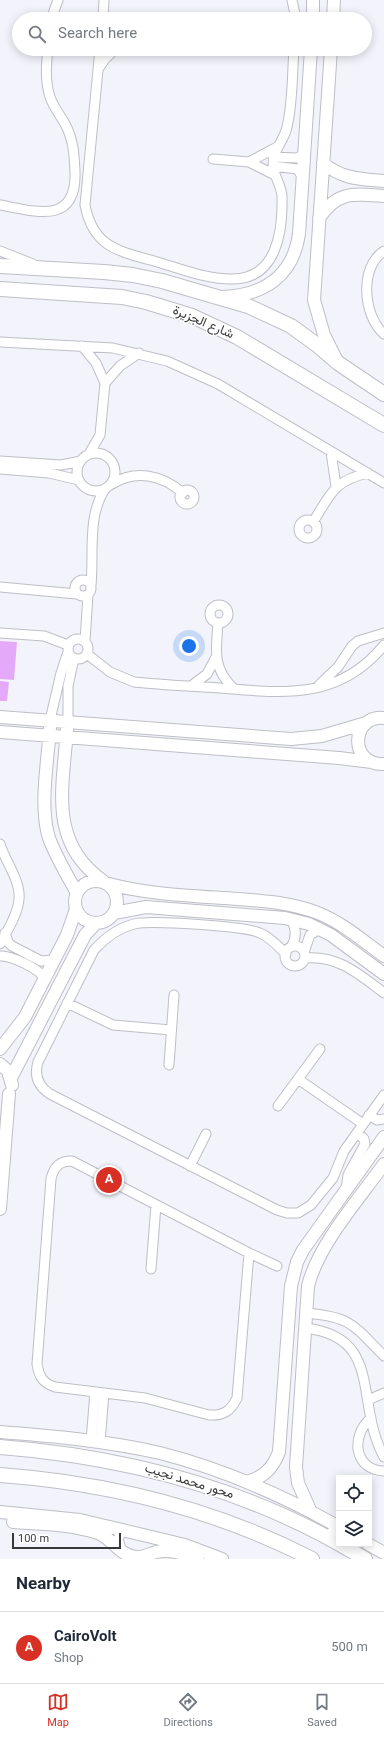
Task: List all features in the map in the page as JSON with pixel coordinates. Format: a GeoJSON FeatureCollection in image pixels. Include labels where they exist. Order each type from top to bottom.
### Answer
{"type":"FeatureCollection","features":[{"type":"Feature","properties":{"kind":"main road","name":"شارع الجزيرة"},"geometry":{"type":"LineString","coordinates":[[0,266],[134,275],[162,281],[248,306],[277,319],[304,335],[338,363],[384,394]]}},
{"type":"Feature","properties":{"kind":"main road"},"geometry":{"type":"LineString","coordinates":[[69,293],[74,282],[70,270]]}},
{"type":"Feature","properties":{"kind":"main road"},"geometry":{"type":"LineString","coordinates":[[88,271],[84,284],[88,294]]}},
{"type":"Feature","properties":{"kind":"main road","name":"شارع الجزيرة"},"geometry":{"type":"LineString","coordinates":[[0,289],[88,294],[146,302],[181,312],[214,325],[237,337],[384,425]]}},
{"type":"Feature","properties":{"kind":"main road","name":"محور محمد نجيب"},"geometry":{"type":"LineString","coordinates":[[0,1448],[98,1459],[167,1474],[201,1484],[260,1506],[330,1539],[365,1559]]}},
{"type":"Feature","properties":{"kind":"main road","name":"محور محمد نجيب"},"geometry":{"type":"LineString","coordinates":[[0,1475],[87,1485],[155,1500],[235,1525],[312,1559]]}},
{"type":"Feature","properties":{"kind":"main road"},"geometry":{"type":"LineString","coordinates":[[330,1539],[336,1531]]}},
{"type":"Feature","properties":{"kind":"street"},"geometry":{"type":"LineString","coordinates":[[54,12],[58,0]]}},
{"type":"Feature","properties":{"kind":"street"},"geometry":{"type":"LineString","coordinates":[[104,0],[104,12]]}},
{"type":"Feature","properties":{"kind":"street"},"geometry":{"type":"LineString","coordinates":[[292,0],[295,12]]}},
{"type":"Feature","properties":{"kind":"street"},"geometry":{"type":"LineString","coordinates":[[313,0],[313,12]]}},
{"type":"Feature","properties":{"kind":"street"},"geometry":{"type":"LineString","coordinates":[[333,12],[334,0]]}},
{"type":"Feature","properties":{"kind":"street"},"geometry":{"type":"LineString","coordinates":[[0,204],[24,209],[54,211],[64,207],[71,200],[74,189],[74,147],[67,128],[50,98],[45,71],[47,56]]}},
{"type":"Feature","properties":{"kind":"street"},"geometry":{"type":"LineString","coordinates":[[99,56],[85,205],[88,220],[94,233],[117,251],[200,274],[230,280],[241,279],[252,275],[270,260],[276,250],[279,238],[282,195],[274,166],[278,146],[287,128],[293,56]]}},
{"type":"Feature","properties":{"kind":"street"},"geometry":{"type":"LineString","coordinates":[[98,70],[108,56]]}},
{"type":"Feature","properties":{"kind":"street"},"geometry":{"type":"LineString","coordinates":[[218,297],[251,293],[266,287],[279,277],[295,254],[299,234],[311,56]]}},
{"type":"Feature","properties":{"kind":"street"},"geometry":{"type":"LineString","coordinates":[[331,56],[314,300],[324,335],[338,363]]}},
{"type":"Feature","properties":{"kind":"street"},"geometry":{"type":"LineString","coordinates":[[249,162],[278,146]]}},
{"type":"Feature","properties":{"kind":"street"},"geometry":{"type":"LineString","coordinates":[[274,166],[304,154]]}},
{"type":"Feature","properties":{"kind":"street"},"geometry":{"type":"LineString","coordinates":[[213,159],[249,162],[297,170],[303,177]]}},
{"type":"Feature","properties":{"kind":"street"},"geometry":{"type":"LineString","coordinates":[[323,163],[342,176],[365,180],[384,181]]}},
{"type":"Feature","properties":{"kind":"street"},"geometry":{"type":"LineString","coordinates":[[364,195],[365,180]]}},
{"type":"Feature","properties":{"kind":"street"},"geometry":{"type":"LineString","coordinates":[[319,218],[333,201],[343,196],[384,196]]}},
{"type":"Feature","properties":{"kind":"street"},"geometry":{"type":"LineString","coordinates":[[299,234],[318,236]]}},
{"type":"Feature","properties":{"kind":"street"},"geometry":{"type":"LineString","coordinates":[[0,251],[46,269]]}},
{"type":"Feature","properties":{"kind":"street"},"geometry":{"type":"LineString","coordinates":[[384,251],[376,258],[372,265],[368,294],[371,317],[384,334]]}},
{"type":"Feature","properties":{"kind":"street"},"geometry":{"type":"LineString","coordinates":[[0,342],[113,348],[139,353],[167,361],[201,375],[384,483]]}},
{"type":"Feature","properties":{"kind":"street"},"geometry":{"type":"LineString","coordinates":[[82,346],[96,363],[105,383],[100,435],[105,455]]}},
{"type":"Feature","properties":{"kind":"street"},"geometry":{"type":"LineString","coordinates":[[105,383],[120,366],[139,353]]}},
{"type":"Feature","properties":{"kind":"street"},"geometry":{"type":"LineString","coordinates":[[0,461],[60,465],[81,460],[89,454],[100,435]]}},
{"type":"Feature","properties":{"kind":"street"},"geometry":{"type":"LineString","coordinates":[[331,452],[336,486]]}},
{"type":"Feature","properties":{"kind":"street"},"geometry":{"type":"LineString","coordinates":[[89,454],[100,453],[105,455],[114,464],[137,475]]}},
{"type":"Feature","properties":{"kind":"street"},"geometry":{"type":"LineString","coordinates":[[79,480],[78,466],[81,460]]}},
{"type":"Feature","properties":{"kind":"street"},"geometry":{"type":"LineString","coordinates":[[0,633],[44,636],[82,658],[87,654],[88,647],[85,641],[88,595],[92,588],[95,512],[99,499],[115,478],[114,464]]}},
{"type":"Feature","properties":{"kind":"street"},"geometry":{"type":"LineString","coordinates":[[0,469],[49,473],[79,480],[87,489],[95,512]]}},
{"type":"Feature","properties":{"kind":"street"},"geometry":{"type":"LineString","coordinates":[[313,522],[336,486],[346,480],[368,473]]}},
{"type":"Feature","properties":{"kind":"street"},"geometry":{"type":"LineString","coordinates":[[87,489],[99,491],[124,478],[137,475],[147,475],[161,479],[183,492]]}},
{"type":"Feature","properties":{"kind":"street"},"geometry":{"type":"LineString","coordinates":[[77,594],[75,590],[78,581],[92,562]]}},
{"type":"Feature","properties":{"kind":"street"},"geometry":{"type":"LineString","coordinates":[[54,592],[78,581],[87,580],[91,585]]}},
{"type":"Feature","properties":{"kind":"street"},"geometry":{"type":"LineString","coordinates":[[0,586],[77,594],[80,596],[88,595]]}},
{"type":"Feature","properties":{"kind":"street"},"geometry":{"type":"LineString","coordinates":[[218,623],[216,657],[222,675],[234,690]]}},
{"type":"Feature","properties":{"kind":"street"},"geometry":{"type":"LineString","coordinates":[[316,688],[332,674],[352,646],[358,642],[384,633]]}},
{"type":"Feature","properties":{"kind":"street"},"geometry":{"type":"LineString","coordinates":[[371,638],[378,653]]}},
{"type":"Feature","properties":{"kind":"street"},"geometry":{"type":"LineString","coordinates":[[77,893],[55,852],[46,822],[45,806],[50,720],[61,673],[74,640],[78,639],[85,641]]}},
{"type":"Feature","properties":{"kind":"street"},"geometry":{"type":"LineString","coordinates":[[87,654],[110,672],[128,680],[234,690],[293,692],[329,684],[354,672],[378,653],[384,645]]}},
{"type":"Feature","properties":{"kind":"street"},"geometry":{"type":"LineString","coordinates":[[70,652],[68,721],[62,810],[66,834],[71,846],[81,861],[106,883],[114,890],[117,898],[117,906],[114,913],[103,922],[96,923],[87,921],[80,916],[76,909],[75,901],[77,893],[85,883],[91,881],[106,883],[147,892],[273,902],[296,906],[319,913],[340,924],[384,956]]}},
{"type":"Feature","properties":{"kind":"street"},"geometry":{"type":"LineString","coordinates":[[191,686],[207,674],[216,657]]}},
{"type":"Feature","properties":{"kind":"street"},"geometry":{"type":"LineString","coordinates":[[342,661],[354,672]]}},
{"type":"Feature","properties":{"kind":"street"},"geometry":{"type":"LineString","coordinates":[[207,674],[222,675]]}},
{"type":"Feature","properties":{"kind":"street"},"geometry":{"type":"LineString","coordinates":[[0,717],[291,739],[322,736],[377,717]]}},
{"type":"Feature","properties":{"kind":"street"},"geometry":{"type":"LineString","coordinates":[[377,717],[358,734],[357,741],[361,754],[380,764]]}},
{"type":"Feature","properties":{"kind":"street"},"geometry":{"type":"LineString","coordinates":[[0,732],[339,758],[380,764]]}},
{"type":"Feature","properties":{"kind":"street"},"geometry":{"type":"LineString","coordinates":[[0,844],[19,892],[18,908],[0,944]]}},
{"type":"Feature","properties":{"kind":"street"},"geometry":{"type":"LineString","coordinates":[[114,913],[146,907],[273,916],[290,919],[331,935],[384,974]]}},
{"type":"Feature","properties":{"kind":"street"},"geometry":{"type":"LineString","coordinates":[[0,1049],[25,1017],[67,935],[76,909]]}},
{"type":"Feature","properties":{"kind":"street"},"geometry":{"type":"LineString","coordinates":[[290,919],[296,932],[294,942],[288,951],[287,962],[295,966],[302,963],[310,935],[320,930]]}},
{"type":"Feature","properties":{"kind":"street"},"geometry":{"type":"LineString","coordinates":[[288,951],[254,930],[153,922],[135,924],[111,934],[94,950],[38,1062],[37,1078],[42,1088],[50,1094],[282,1212],[298,1213],[311,1205],[331,1181],[342,1155],[384,1095]]}},
{"type":"Feature","properties":{"kind":"street"},"geometry":{"type":"LineString","coordinates":[[0,1209],[11,1078],[85,935],[96,923]]}},
{"type":"Feature","properties":{"kind":"street"},"geometry":{"type":"LineString","coordinates":[[5,934],[8,942],[12,946],[41,961],[54,960]]}},
{"type":"Feature","properties":{"kind":"street"},"geometry":{"type":"LineString","coordinates":[[288,951],[298,947],[304,955],[326,958],[340,962],[348,966],[384,993]]}},
{"type":"Feature","properties":{"kind":"street"},"geometry":{"type":"LineString","coordinates":[[0,956],[7,956],[40,972],[44,979]]}},
{"type":"Feature","properties":{"kind":"street"},"geometry":{"type":"LineString","coordinates":[[169,1065],[174,995]]}},
{"type":"Feature","properties":{"kind":"street"},"geometry":{"type":"LineString","coordinates":[[67,1003],[113,1024],[171,1030]]}},
{"type":"Feature","properties":{"kind":"street"},"geometry":{"type":"LineString","coordinates":[[49,1005],[63,1012]]}},
{"type":"Feature","properties":{"kind":"street"},"geometry":{"type":"LineString","coordinates":[[278,1106],[320,1049]]}},
{"type":"Feature","properties":{"kind":"street"},"geometry":{"type":"LineString","coordinates":[[0,1064],[8,1071],[11,1078]]}},
{"type":"Feature","properties":{"kind":"street"},"geometry":{"type":"LineString","coordinates":[[298,1079],[363,1124]]}},
{"type":"Feature","properties":{"kind":"street"},"geometry":{"type":"LineString","coordinates":[[0,1104],[9,1094]]}},
{"type":"Feature","properties":{"kind":"street"},"geometry":{"type":"LineString","coordinates":[[369,1115],[377,1120],[384,1119]]}},
{"type":"Feature","properties":{"kind":"street"},"geometry":{"type":"LineString","coordinates":[[346,1190],[348,1175],[365,1144],[364,1139],[357,1133]]}},
{"type":"Feature","properties":{"kind":"street"},"geometry":{"type":"LineString","coordinates":[[190,1166],[206,1134]]}},
{"type":"Feature","properties":{"kind":"street"},"geometry":{"type":"LineString","coordinates":[[247,1482],[268,1472],[275,1462],[279,1452],[291,1286],[297,1262],[310,1240],[384,1137]]}},
{"type":"Feature","properties":{"kind":"street"},"geometry":{"type":"LineString","coordinates":[[249,1253],[237,1398],[227,1413],[218,1416],[209,1415],[166,1403],[47,1385],[41,1379],[37,1364],[53,1171],[64,1161],[72,1161],[277,1266]]}},
{"type":"Feature","properties":{"kind":"street"},"geometry":{"type":"LineString","coordinates":[[311,1512],[298,1483],[296,1467],[308,1286],[318,1257],[384,1164]]}},
{"type":"Feature","properties":{"kind":"street"},"geometry":{"type":"LineString","coordinates":[[151,1269],[156,1205]]}},
{"type":"Feature","properties":{"kind":"street"},"geometry":{"type":"LineString","coordinates":[[306,1313],[330,1316],[355,1326],[384,1356]]}},
{"type":"Feature","properties":{"kind":"street"},"geometry":{"type":"LineString","coordinates":[[328,1332],[330,1316]]}},
{"type":"Feature","properties":{"kind":"street"},"geometry":{"type":"LineString","coordinates":[[305,1328],[328,1332],[346,1341],[360,1356],[367,1378],[371,1418],[376,1437],[384,1457]]}},
{"type":"Feature","properties":{"kind":"street"},"geometry":{"type":"LineString","coordinates":[[360,1356],[374,1345]]}},
{"type":"Feature","properties":{"kind":"street"},"geometry":{"type":"LineString","coordinates":[[96,1441],[100,1392]]}},
{"type":"Feature","properties":{"kind":"street"},"geometry":{"type":"LineString","coordinates":[[368,1400],[384,1393]]}},
{"type":"Feature","properties":{"kind":"street"},"geometry":{"type":"LineString","coordinates":[[371,1418],[363,1425],[358,1434],[357,1444],[359,1454],[364,1462],[372,1468],[384,1471]]}},
{"type":"Feature","properties":{"kind":"street"},"geometry":{"type":"LineString","coordinates":[[2,1430],[96,1441],[168,1456],[247,1482],[336,1525]]}},
{"type":"Feature","properties":{"kind":"street"},"geometry":{"type":"LineString","coordinates":[[0,1512],[62,1517],[123,1529],[185,1545],[222,1559]]}},
{"type":"Feature","properties":{"kind":"street"},"geometry":{"type":"LineString","coordinates":[[0,1521],[62,1526],[88,1531],[108,1539],[124,1554],[135,1557],[151,1557],[165,1551],[176,1552],[198,1559]]}},
{"type":"Feature","properties":{"kind":"street"},"geometry":{"type":"LineString","coordinates":[[123,1529],[118,1539],[124,1554]]}},
{"type":"Feature","properties":{"kind":"street"},"geometry":{"type":"LineString","coordinates":[[151,1557],[154,1537]]}},
{"type":"Feature","properties":{"kind":"street"},"geometry":{"type":"LineString","coordinates":[[372,1546],[384,1553]]}},
{"type":"Feature","properties":{"kind":"shaded area"},"geometry":{"type":"Polygon","coordinates":[[[0,641],[17,642],[14,680],[0,679],[0,641]]]}},
{"type":"Feature","properties":{"kind":"shaded area"},"geometry":{"type":"Polygon","coordinates":[[[0,681],[9,682],[7,701],[0,701],[0,681]]]}},
{"type":"Feature","properties":{"kind":"place","name":"CairoVolt"},"geometry":{"type":"Point","coordinates":[109,1180]}}]}
